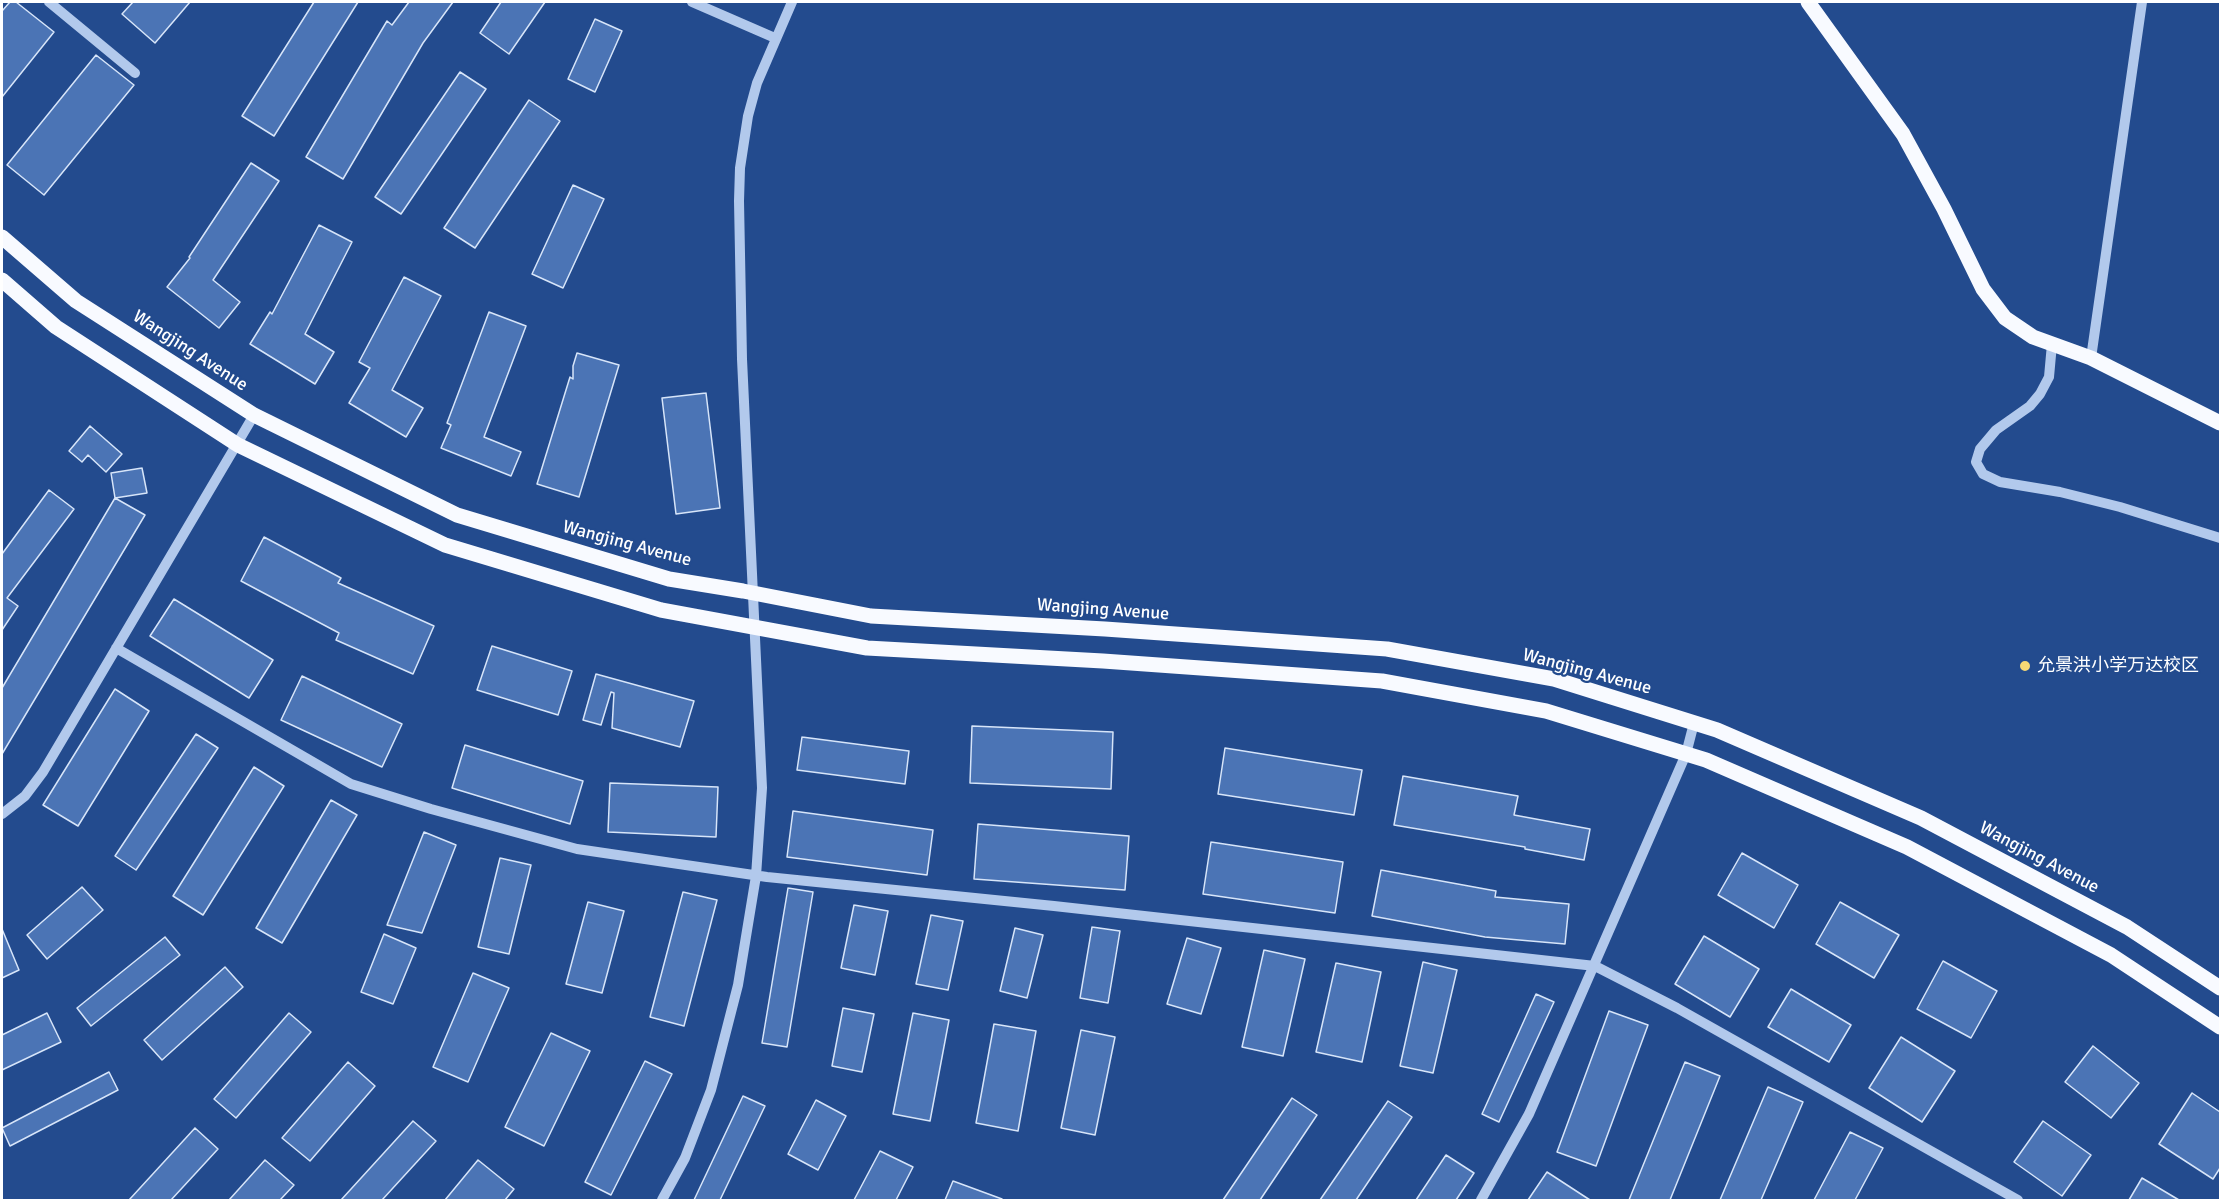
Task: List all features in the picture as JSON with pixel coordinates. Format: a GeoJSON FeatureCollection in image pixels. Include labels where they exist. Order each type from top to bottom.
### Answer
{"type":"FeatureCollection","features":[{"type":"Feature","properties":{"kind":"main road"},"geometry":{"type":"LineString","coordinates":[[1808,2],[1903,134],[1944,209],[1983,289],[2005,318],[2033,337],[2091,358],[2220,423]]}},
{"type":"Feature","properties":{"kind":"main road","name":"Wangjing Avenue"},"geometry":{"type":"LineString","coordinates":[[2,237],[75,301],[254,415],[457,515],[669,579],[871,616],[1093,628],[1387,649],[1554,679],[1728,734],[1921,818],[2127,927],[2220,988]]}},
{"type":"Feature","properties":{"kind":"main road"},"geometry":{"type":"LineString","coordinates":[[2,280],[56,327],[238,445],[445,545],[661,610],[867,648],[1103,661],[1382,681],[1546,711],[1706,760],[1907,847],[2111,955],[2220,1027]]}},
{"type":"Feature","properties":{"kind":"street"},"geometry":{"type":"LineString","coordinates":[[49,2],[135,73]]}},
{"type":"Feature","properties":{"kind":"street"},"geometry":{"type":"LineString","coordinates":[[692,2],[775,38]]}},
{"type":"Feature","properties":{"kind":"street"},"geometry":{"type":"LineString","coordinates":[[662,1200],[693,1139],[714,1080],[738,985],[756,876],[762,788],[742,359],[740,168],[748,116],[757,83],[792,2]]}},
{"type":"Feature","properties":{"kind":"street"},"geometry":{"type":"LineString","coordinates":[[2091,358],[2142,2]]}},
{"type":"Feature","properties":{"kind":"street"},"geometry":{"type":"LineString","coordinates":[[2052,344],[2049,376],[2040,394],[2030,406],[1996,430],[1980,449],[1976,462],[1983,474],[2000,482],[2060,492],[2120,507],[2220,538]]}},
{"type":"Feature","properties":{"kind":"street"},"geometry":{"type":"LineString","coordinates":[[2,814],[25,796],[43,772],[254,415]]}},
{"type":"Feature","properties":{"kind":"street"},"geometry":{"type":"LineString","coordinates":[[116,648],[351,784],[431,809],[577,849],[756,876],[1054,906],[1595,966],[1687,1014],[2018,1200]]}},
{"type":"Feature","properties":{"kind":"street"},"geometry":{"type":"LineString","coordinates":[[1481,1200],[1529,1114],[1686,754],[1694,723]]}},
{"type":"Feature","properties":{"kind":"building"},"geometry":{"type":"Polygon","coordinates":[[[10,2],[16,2],[54,32],[2,97],[2,11],[10,2]]]}},
{"type":"Feature","properties":{"kind":"building"},"geometry":{"type":"Polygon","coordinates":[[[133,2],[190,2],[155,43],[122,14],[133,2]]]}},
{"type":"Feature","properties":{"kind":"building"},"geometry":{"type":"Polygon","coordinates":[[[314,2],[358,2],[274,136],[242,116],[314,2]]]}},
{"type":"Feature","properties":{"kind":"building"},"geometry":{"type":"Polygon","coordinates":[[[409,2],[453,2],[423,43],[343,179],[306,157],[387,21],[392,25],[409,2]]]}},
{"type":"Feature","properties":{"kind":"building"},"geometry":{"type":"Polygon","coordinates":[[[501,2],[545,2],[509,54],[480,33],[501,2]]]}},
{"type":"Feature","properties":{"kind":"building"},"geometry":{"type":"Polygon","coordinates":[[[595,19],[622,31],[595,92],[568,79],[595,19]]]}},
{"type":"Feature","properties":{"kind":"building"},"geometry":{"type":"Polygon","coordinates":[[[96,55],[134,85],[44,195],[7,165],[96,55]]]}},
{"type":"Feature","properties":{"kind":"building"},"geometry":{"type":"Polygon","coordinates":[[[460,72],[486,89],[401,214],[375,197],[460,72]]]}},
{"type":"Feature","properties":{"kind":"building"},"geometry":{"type":"Polygon","coordinates":[[[529,100],[560,121],[475,248],[444,228],[529,100]]]}},
{"type":"Feature","properties":{"kind":"building"},"geometry":{"type":"Polygon","coordinates":[[[251,163],[279,181],[213,280],[240,302],[219,328],[167,287],[190,258],[251,163]]]}},
{"type":"Feature","properties":{"kind":"building"},"geometry":{"type":"Polygon","coordinates":[[[573,185],[604,199],[563,288],[532,274],[573,185]]]}},
{"type":"Feature","properties":{"kind":"building"},"geometry":{"type":"Polygon","coordinates":[[[319,225],[352,242],[305,334],[334,352],[315,384],[250,344],[270,312],[272,314],[319,225]]]}},
{"type":"Feature","properties":{"kind":"building"},"geometry":{"type":"Polygon","coordinates":[[[404,277],[441,296],[392,390],[423,408],[406,437],[349,403],[370,368],[359,362],[404,277]]]}},
{"type":"Feature","properties":{"kind":"building"},"geometry":{"type":"Polygon","coordinates":[[[489,312],[526,326],[484,437],[521,452],[511,476],[441,448],[451,425],[447,423],[489,312]]]}},
{"type":"Feature","properties":{"kind":"building"},"geometry":{"type":"Polygon","coordinates":[[[577,353],[619,365],[579,497],[537,484],[570,377],[573,379],[573,366],[577,353]]]}},
{"type":"Feature","properties":{"kind":"building"},"geometry":{"type":"Polygon","coordinates":[[[706,393],[720,508],[676,514],[662,398],[706,393]]]}},
{"type":"Feature","properties":{"kind":"building"},"geometry":{"type":"Polygon","coordinates":[[[90,426],[122,454],[106,472],[88,455],[82,462],[69,451],[90,426]]]}},
{"type":"Feature","properties":{"kind":"building"},"geometry":{"type":"Polygon","coordinates":[[[142,468],[147,493],[115,498],[111,473],[142,468]]]}},
{"type":"Feature","properties":{"kind":"building"},"geometry":{"type":"Polygon","coordinates":[[[49,490],[74,509],[7,598],[18,606],[2,630],[2,554],[49,490]]]}},
{"type":"Feature","properties":{"kind":"building"},"geometry":{"type":"Polygon","coordinates":[[[115,498],[145,515],[2,754],[2,688],[115,498]]]}},
{"type":"Feature","properties":{"kind":"building"},"geometry":{"type":"Polygon","coordinates":[[[264,537],[341,578],[338,583],[434,626],[413,674],[336,640],[339,633],[241,581],[264,537]]]}},
{"type":"Feature","properties":{"kind":"building"},"geometry":{"type":"Polygon","coordinates":[[[174,599],[273,660],[249,698],[150,636],[174,599]]]}},
{"type":"Feature","properties":{"kind":"building"},"geometry":{"type":"Polygon","coordinates":[[[492,646],[572,671],[558,715],[477,690],[492,646]]]}},
{"type":"Feature","properties":{"kind":"building"},"geometry":{"type":"Polygon","coordinates":[[[596,674],[694,701],[680,747],[612,728],[614,693],[611,692],[601,725],[583,720],[596,674]]]}},
{"type":"Feature","properties":{"kind":"building"},"geometry":{"type":"Polygon","coordinates":[[[302,676],[402,724],[382,767],[281,720],[302,676]]]}},
{"type":"Feature","properties":{"kind":"building"},"geometry":{"type":"Polygon","coordinates":[[[115,689],[149,711],[78,826],[43,805],[115,689]]]}},
{"type":"Feature","properties":{"kind":"building"},"geometry":{"type":"Polygon","coordinates":[[[972,726],[1113,732],[1111,789],[970,783],[972,726]]]}},
{"type":"Feature","properties":{"kind":"building"},"geometry":{"type":"Polygon","coordinates":[[[196,734],[218,748],[136,870],[115,856],[196,734]]]}},
{"type":"Feature","properties":{"kind":"building"},"geometry":{"type":"Polygon","coordinates":[[[802,737],[909,751],[905,784],[797,770],[802,737]]]}},
{"type":"Feature","properties":{"kind":"building"},"geometry":{"type":"Polygon","coordinates":[[[465,745],[583,781],[570,824],[452,788],[465,745]]]}},
{"type":"Feature","properties":{"kind":"building"},"geometry":{"type":"Polygon","coordinates":[[[1225,748],[1362,770],[1354,815],[1218,794],[1225,748]]]}},
{"type":"Feature","properties":{"kind":"building"},"geometry":{"type":"Polygon","coordinates":[[[254,767],[284,786],[203,915],[173,896],[254,767]]]}},
{"type":"Feature","properties":{"kind":"building"},"geometry":{"type":"Polygon","coordinates":[[[1403,776],[1518,796],[1514,815],[1590,829],[1584,860],[1525,849],[1525,847],[1394,825],[1403,776]]]}},
{"type":"Feature","properties":{"kind":"building"},"geometry":{"type":"Polygon","coordinates":[[[610,783],[718,787],[716,837],[608,832],[610,783]]]}},
{"type":"Feature","properties":{"kind":"building"},"geometry":{"type":"Polygon","coordinates":[[[331,800],[357,815],[282,943],[256,928],[331,800]]]}},
{"type":"Feature","properties":{"kind":"building"},"geometry":{"type":"Polygon","coordinates":[[[793,811],[933,830],[927,875],[787,857],[793,811]]]}},
{"type":"Feature","properties":{"kind":"building"},"geometry":{"type":"Polygon","coordinates":[[[978,824],[1129,836],[1125,890],[974,879],[978,824]]]}},
{"type":"Feature","properties":{"kind":"building"},"geometry":{"type":"Polygon","coordinates":[[[424,832],[456,845],[422,933],[387,925],[424,832]]]}},
{"type":"Feature","properties":{"kind":"building"},"geometry":{"type":"Polygon","coordinates":[[[1211,842],[1343,862],[1335,913],[1203,894],[1211,842]]]}},
{"type":"Feature","properties":{"kind":"building"},"geometry":{"type":"Polygon","coordinates":[[[1742,853],[1798,885],[1774,928],[1718,895],[1742,853]]]}},
{"type":"Feature","properties":{"kind":"building"},"geometry":{"type":"Polygon","coordinates":[[[500,858],[531,865],[509,954],[478,947],[500,858]]]}},
{"type":"Feature","properties":{"kind":"building"},"geometry":{"type":"Polygon","coordinates":[[[1381,870],[1496,891],[1495,897],[1569,904],[1565,944],[1485,937],[1372,916],[1381,870]]]}},
{"type":"Feature","properties":{"kind":"building"},"geometry":{"type":"Polygon","coordinates":[[[82,887],[103,910],[47,959],[27,935],[82,887]]]}},
{"type":"Feature","properties":{"kind":"building"},"geometry":{"type":"Polygon","coordinates":[[[788,888],[813,892],[787,1047],[762,1043],[788,888]]]}},
{"type":"Feature","properties":{"kind":"building"},"geometry":{"type":"Polygon","coordinates":[[[683,892],[717,900],[684,1026],[650,1017],[683,892]]]}},
{"type":"Feature","properties":{"kind":"building"},"geometry":{"type":"Polygon","coordinates":[[[588,902],[624,911],[602,993],[566,984],[588,902]]]}},
{"type":"Feature","properties":{"kind":"building"},"geometry":{"type":"Polygon","coordinates":[[[1840,902],[1899,935],[1874,978],[1816,944],[1840,902]]]}},
{"type":"Feature","properties":{"kind":"building"},"geometry":{"type":"Polygon","coordinates":[[[854,905],[888,911],[875,975],[841,968],[854,905]]]}},
{"type":"Feature","properties":{"kind":"building"},"geometry":{"type":"Polygon","coordinates":[[[931,915],[963,921],[948,990],[916,984],[931,915]]]}},
{"type":"Feature","properties":{"kind":"building"},"geometry":{"type":"Polygon","coordinates":[[[1092,927],[1120,931],[1108,1003],[1080,998],[1092,927]]]}},
{"type":"Feature","properties":{"kind":"building"},"geometry":{"type":"Polygon","coordinates":[[[1015,928],[1043,935],[1027,998],[1000,991],[1015,928]]]}},
{"type":"Feature","properties":{"kind":"building"},"geometry":{"type":"Polygon","coordinates":[[[2,929],[19,970],[2,978],[2,929]]]}},
{"type":"Feature","properties":{"kind":"building"},"geometry":{"type":"Polygon","coordinates":[[[384,934],[416,948],[393,1004],[361,992],[384,934]]]}},
{"type":"Feature","properties":{"kind":"building"},"geometry":{"type":"Polygon","coordinates":[[[1704,936],[1759,969],[1730,1017],[1675,984],[1704,936]]]}},
{"type":"Feature","properties":{"kind":"building"},"geometry":{"type":"Polygon","coordinates":[[[165,937],[180,955],[91,1026],[77,1008],[165,937]]]}},
{"type":"Feature","properties":{"kind":"building"},"geometry":{"type":"Polygon","coordinates":[[[1187,938],[1221,948],[1201,1014],[1167,1004],[1187,938]]]}},
{"type":"Feature","properties":{"kind":"building"},"geometry":{"type":"Polygon","coordinates":[[[1264,950],[1305,959],[1283,1056],[1242,1047],[1264,950]]]}},
{"type":"Feature","properties":{"kind":"building"},"geometry":{"type":"Polygon","coordinates":[[[1943,961],[1997,991],[1971,1038],[1917,1009],[1943,961]]]}},
{"type":"Feature","properties":{"kind":"building"},"geometry":{"type":"Polygon","coordinates":[[[1423,962],[1457,970],[1433,1073],[1400,1066],[1423,962]]]}},
{"type":"Feature","properties":{"kind":"building"},"geometry":{"type":"Polygon","coordinates":[[[1336,963],[1381,972],[1362,1062],[1316,1052],[1336,963]]]}},
{"type":"Feature","properties":{"kind":"building"},"geometry":{"type":"Polygon","coordinates":[[[225,967],[243,987],[162,1060],[144,1040],[225,967]]]}},
{"type":"Feature","properties":{"kind":"building"},"geometry":{"type":"Polygon","coordinates":[[[473,973],[509,988],[468,1082],[433,1067],[473,973]]]}},
{"type":"Feature","properties":{"kind":"building"},"geometry":{"type":"Polygon","coordinates":[[[1791,989],[1851,1025],[1829,1062],[1768,1027],[1791,989]]]}},
{"type":"Feature","properties":{"kind":"building"},"geometry":{"type":"Polygon","coordinates":[[[1536,994],[1554,1002],[1499,1122],[1482,1114],[1536,994]]]}},
{"type":"Feature","properties":{"kind":"building"},"geometry":{"type":"Polygon","coordinates":[[[843,1008],[874,1014],[862,1072],[832,1066],[843,1008]]]}},
{"type":"Feature","properties":{"kind":"building"},"geometry":{"type":"Polygon","coordinates":[[[1609,1011],[1648,1025],[1596,1166],[1557,1152],[1609,1011]]]}},
{"type":"Feature","properties":{"kind":"building"},"geometry":{"type":"Polygon","coordinates":[[[47,1013],[61,1042],[2,1070],[2,1035],[47,1013]]]}},
{"type":"Feature","properties":{"kind":"building"},"geometry":{"type":"Polygon","coordinates":[[[289,1013],[311,1032],[236,1118],[214,1099],[289,1013]]]}},
{"type":"Feature","properties":{"kind":"building"},"geometry":{"type":"Polygon","coordinates":[[[913,1013],[949,1020],[930,1121],[893,1114],[913,1013]]]}},
{"type":"Feature","properties":{"kind":"building"},"geometry":{"type":"Polygon","coordinates":[[[994,1024],[1036,1031],[1018,1131],[976,1123],[994,1024]]]}},
{"type":"Feature","properties":{"kind":"building"},"geometry":{"type":"Polygon","coordinates":[[[1081,1030],[1115,1037],[1095,1135],[1061,1128],[1081,1030]]]}},
{"type":"Feature","properties":{"kind":"building"},"geometry":{"type":"Polygon","coordinates":[[[551,1033],[590,1051],[544,1146],[505,1127],[551,1033]]]}},
{"type":"Feature","properties":{"kind":"building"},"geometry":{"type":"Polygon","coordinates":[[[1901,1037],[1955,1071],[1922,1122],[1869,1088],[1901,1037]]]}},
{"type":"Feature","properties":{"kind":"building"},"geometry":{"type":"Polygon","coordinates":[[[2093,1046],[2139,1083],[2111,1118],[2065,1082],[2093,1046]]]}},
{"type":"Feature","properties":{"kind":"building"},"geometry":{"type":"Polygon","coordinates":[[[645,1061],[672,1074],[611,1195],[585,1182],[645,1061]]]}},
{"type":"Feature","properties":{"kind":"building"},"geometry":{"type":"Polygon","coordinates":[[[348,1062],[375,1086],[310,1161],[282,1138],[348,1062]]]}},
{"type":"Feature","properties":{"kind":"building"},"geometry":{"type":"Polygon","coordinates":[[[1685,1062],[1720,1076],[1670,1200],[1629,1200],[1685,1062]]]}},
{"type":"Feature","properties":{"kind":"building"},"geometry":{"type":"Polygon","coordinates":[[[109,1072],[118,1090],[10,1146],[2,1128],[109,1072]]]}},
{"type":"Feature","properties":{"kind":"building"},"geometry":{"type":"Polygon","coordinates":[[[1768,1087],[1803,1102],[1761,1200],[1720,1200],[1768,1087]]]}},
{"type":"Feature","properties":{"kind":"building"},"geometry":{"type":"Polygon","coordinates":[[[2192,1093],[2220,1112],[2220,1168],[2213,1179],[2159,1144],[2192,1093]]]}},
{"type":"Feature","properties":{"kind":"building"},"geometry":{"type":"Polygon","coordinates":[[[743,1096],[765,1106],[720,1200],[694,1200],[743,1096]]]}},
{"type":"Feature","properties":{"kind":"building"},"geometry":{"type":"Polygon","coordinates":[[[1292,1098],[1317,1115],[1260,1200],[1223,1200],[1292,1098]]]}},
{"type":"Feature","properties":{"kind":"building"},"geometry":{"type":"Polygon","coordinates":[[[816,1100],[846,1116],[818,1170],[788,1154],[816,1100]]]}},
{"type":"Feature","properties":{"kind":"building"},"geometry":{"type":"Polygon","coordinates":[[[1388,1101],[1412,1117],[1356,1200],[1320,1200],[1388,1101]]]}},
{"type":"Feature","properties":{"kind":"building"},"geometry":{"type":"Polygon","coordinates":[[[413,1121],[436,1141],[382,1200],[341,1200],[413,1121]]]}},
{"type":"Feature","properties":{"kind":"building"},"geometry":{"type":"Polygon","coordinates":[[[2043,1121],[2091,1155],[2062,1196],[2014,1162],[2043,1121]]]}},
{"type":"Feature","properties":{"kind":"building"},"geometry":{"type":"Polygon","coordinates":[[[195,1128],[218,1149],[171,1200],[129,1200],[195,1128]]]}},
{"type":"Feature","properties":{"kind":"building"},"geometry":{"type":"Polygon","coordinates":[[[1850,1132],[1883,1148],[1855,1200],[1814,1200],[1850,1132]]]}},
{"type":"Feature","properties":{"kind":"building"},"geometry":{"type":"Polygon","coordinates":[[[880,1151],[913,1167],[896,1200],[854,1200],[880,1151]]]}},
{"type":"Feature","properties":{"kind":"building"},"geometry":{"type":"Polygon","coordinates":[[[1446,1155],[1474,1173],[1456,1200],[1416,1200],[1446,1155]]]}},
{"type":"Feature","properties":{"kind":"building"},"geometry":{"type":"Polygon","coordinates":[[[265,1160],[294,1185],[280,1200],[229,1200],[265,1160]]]}},
{"type":"Feature","properties":{"kind":"building"},"geometry":{"type":"Polygon","coordinates":[[[478,1160],[514,1189],[505,1200],[445,1200],[478,1160]]]}},
{"type":"Feature","properties":{"kind":"building"},"geometry":{"type":"Polygon","coordinates":[[[1547,1172],[1590,1200],[1528,1200],[1547,1172]]]}},
{"type":"Feature","properties":{"kind":"building"},"geometry":{"type":"Polygon","coordinates":[[[2142,1178],[2179,1200],[2129,1200],[2142,1178]]]}},
{"type":"Feature","properties":{"kind":"building"},"geometry":{"type":"Polygon","coordinates":[[[953,1181],[1002,1199],[1002,1200],[945,1200],[953,1181]]]}},
{"type":"Feature","properties":{"kind":"place","name":"允景洪小学万达校区"},"geometry":{"type":"Point","coordinates":[2025,666]}}]}
